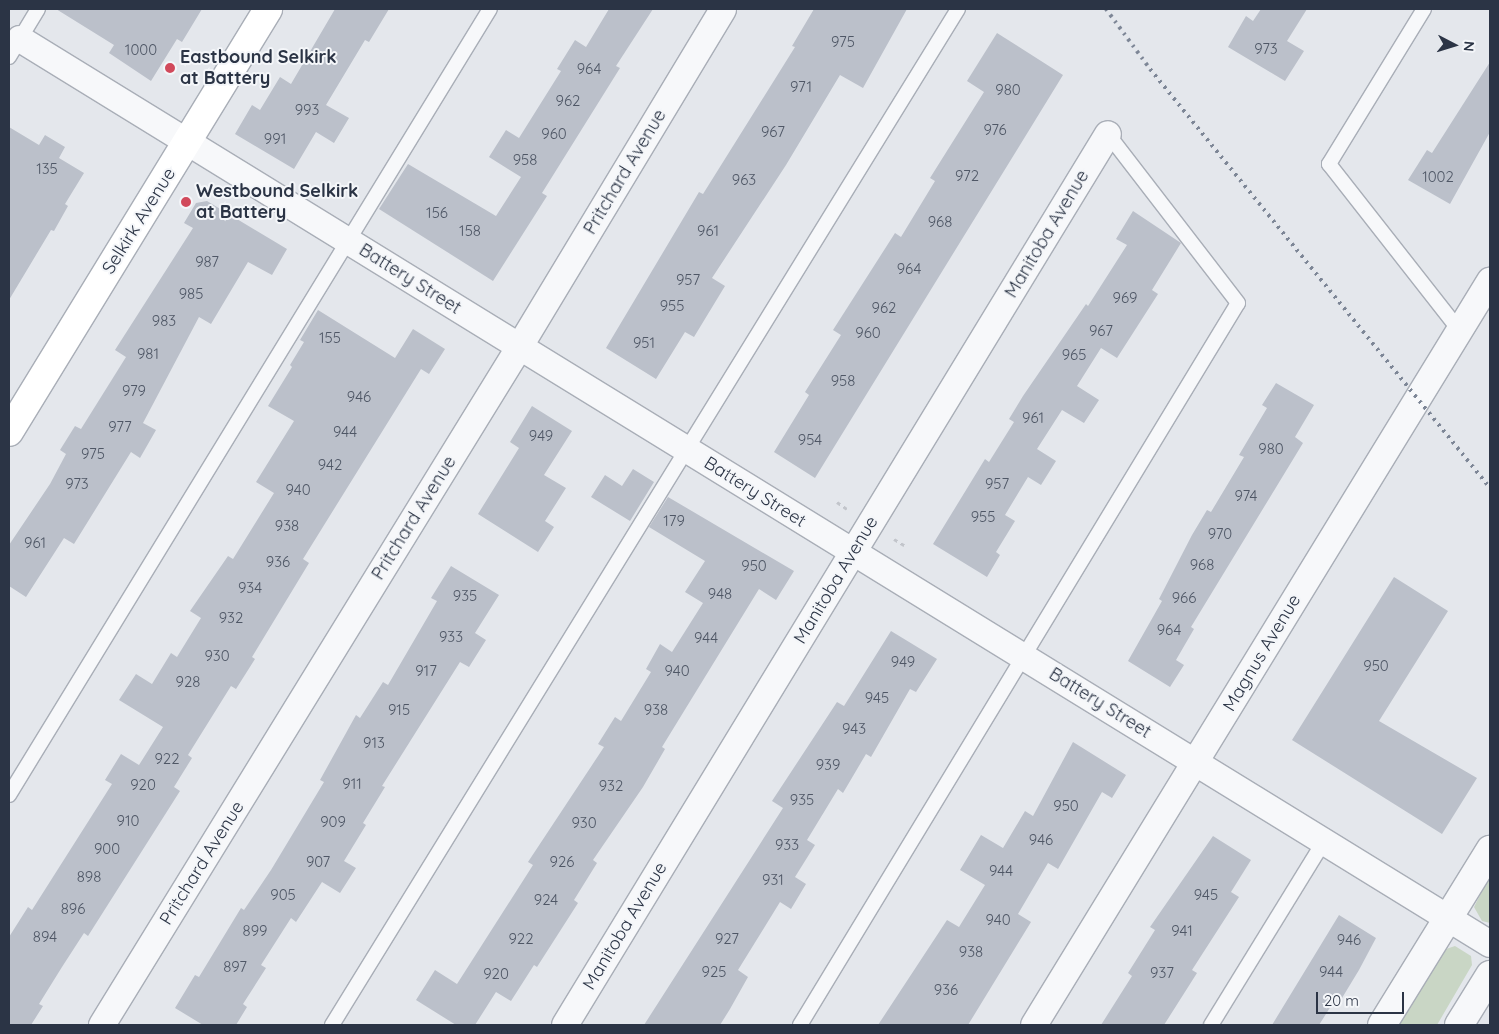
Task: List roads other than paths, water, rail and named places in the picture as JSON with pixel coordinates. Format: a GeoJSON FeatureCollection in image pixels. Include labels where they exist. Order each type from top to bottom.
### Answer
{"type":"FeatureCollection","features":[{"type":"Feature","properties":{"kind":"main road","name":"Selkirk Avenue"},"geometry":{"type":"LineString","coordinates":[[9,432],[268,9]]}},
{"type":"Feature","properties":{"kind":"street","name":"Pritchard Avenue"},"geometry":{"type":"LineString","coordinates":[[102,1025],[520,346],[723,9]]}},
{"type":"Feature","properties":{"kind":"street","name":"Battery Street"},"geometry":{"type":"LineString","coordinates":[[14,48],[187,143],[347,240],[1196,762],[1323,843],[1490,944]]}},
{"type":"Feature","properties":{"kind":"street","name":"Manitoba Avenue"},"geometry":{"type":"LineString","coordinates":[[565,1025],[1108,134]]}},
{"type":"Feature","properties":{"kind":"street","name":"Magnus Avenue"},"geometry":{"type":"LineString","coordinates":[[1034,1025],[1490,282]]}},
{"type":"Feature","properties":{"kind":"street"},"geometry":{"type":"LineString","coordinates":[[1382,1025],[1490,850]]}},
{"type":"Feature","properties":{"kind":"street"},"geometry":{"type":"LineString","coordinates":[[1459,1025],[1490,975]]}},
{"type":"Feature","properties":{"kind":"lane"},"geometry":{"type":"LineString","coordinates":[[14,48],[38,9]]}},
{"type":"Feature","properties":{"kind":"lane"},"geometry":{"type":"LineString","coordinates":[[9,795],[490,9]]}},
{"type":"Feature","properties":{"kind":"lane"},"geometry":{"type":"LineString","coordinates":[[332,1025],[684,448],[958,9]]}},
{"type":"Feature","properties":{"kind":"lane"},"geometry":{"type":"LineString","coordinates":[[1424,9],[1329,164],[1460,331]]}},
{"type":"Feature","properties":{"kind":"lane"},"geometry":{"type":"LineString","coordinates":[[800,1025],[1238,303],[1108,134]]}},
{"type":"Feature","properties":{"kind":"lane"},"geometry":{"type":"LineString","coordinates":[[1211,1025],[1323,843]]}},
{"type":"Feature","properties":{"kind":"railway"},"geometry":{"type":"LineString","coordinates":[[1106,9],[1150,69],[1490,488]]}},
{"type":"Feature","properties":{"kind":"place","name":"Eastbound Selkirk at Battery"},"geometry":{"type":"Point","coordinates":[170,68]}},
{"type":"Feature","properties":{"kind":"place","name":"Westbound Selkirk at Battery"},"geometry":{"type":"Point","coordinates":[186,202]}}]}
